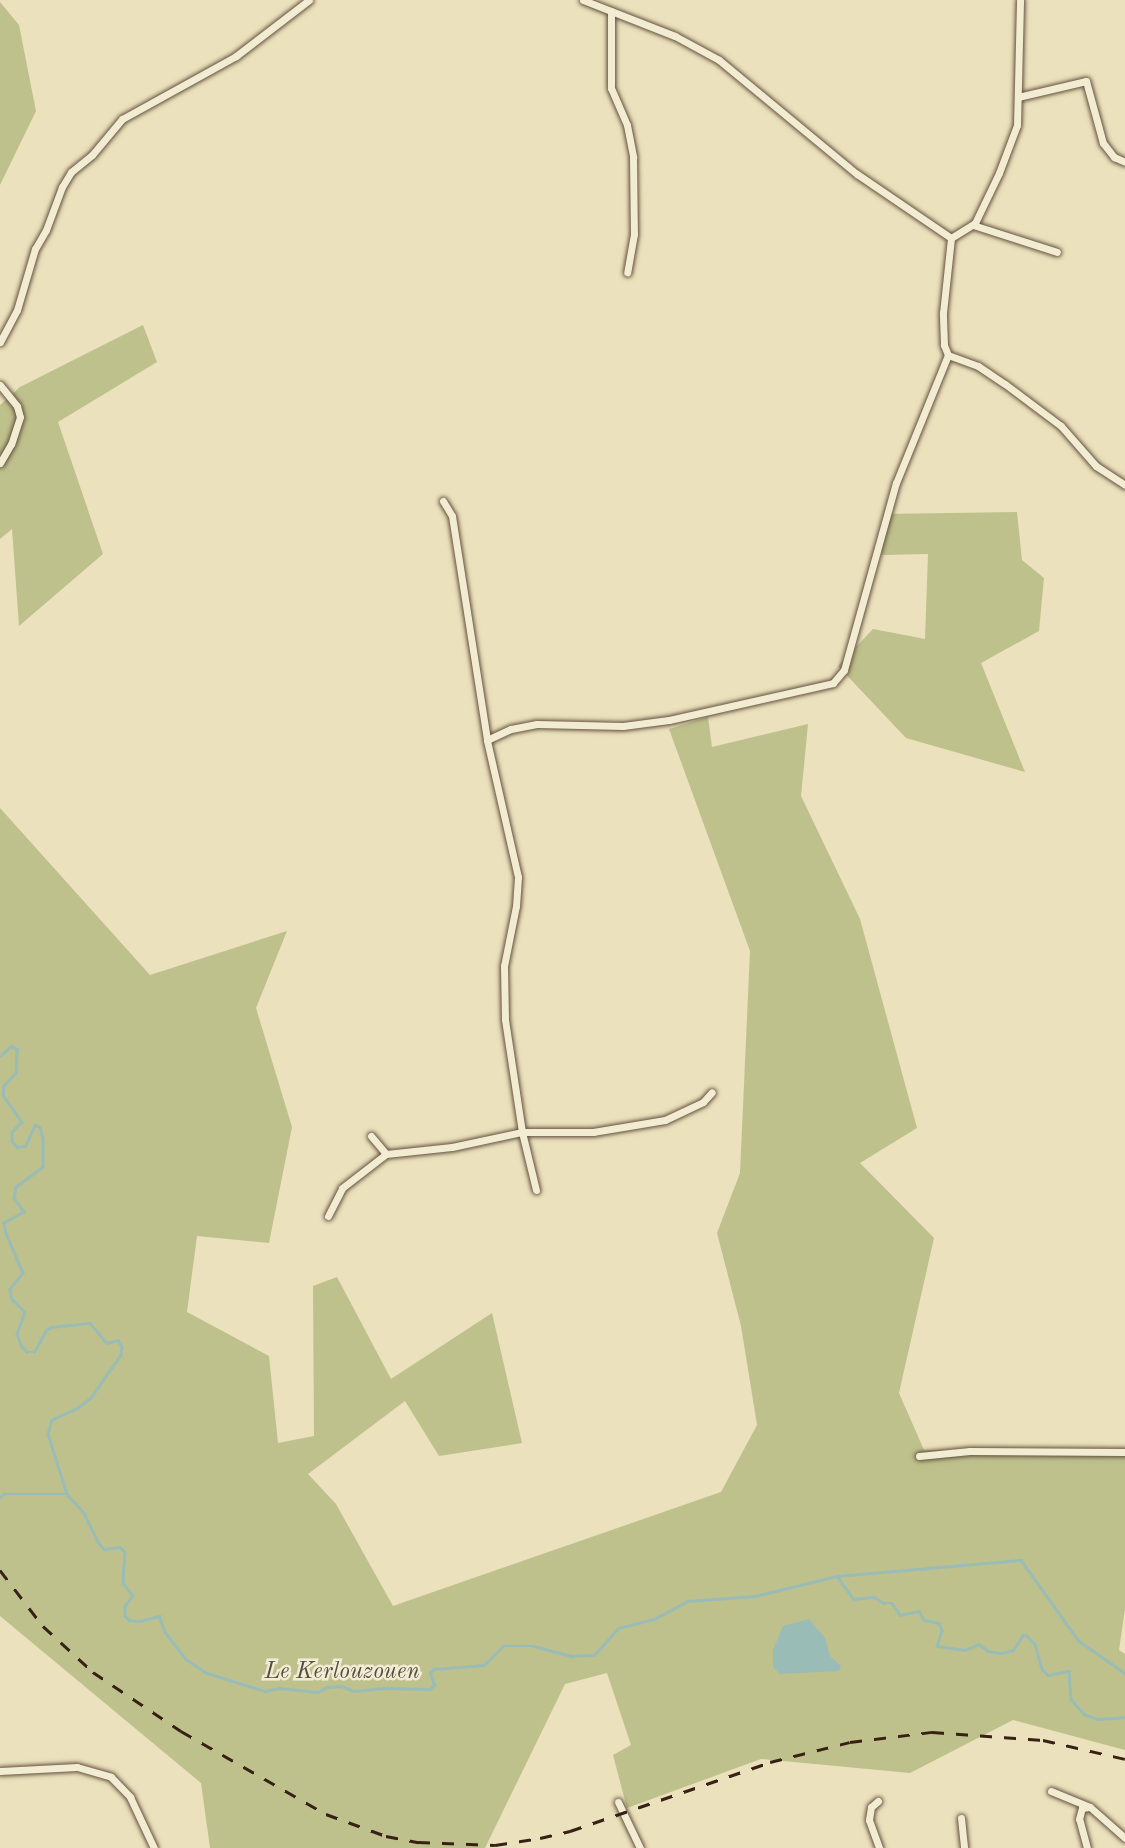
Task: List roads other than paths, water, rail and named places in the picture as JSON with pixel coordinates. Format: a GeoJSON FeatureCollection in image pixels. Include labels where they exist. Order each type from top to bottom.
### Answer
{"type":"FeatureCollection","features":[{"type":"Feature","properties":{"kind":"street"},"geometry":{"type":"LineString","coordinates":[[0,342],[17,310],[35,249],[46,230],[66,177],[92,155],[121,119],[236,56],[309,0]]}},
{"type":"Feature","properties":{"kind":"street"},"geometry":{"type":"LineString","coordinates":[[583,0],[675,36],[719,61],[857,174],[951,238]]}},
{"type":"Feature","properties":{"kind":"street"},"geometry":{"type":"LineString","coordinates":[[951,238],[973,225],[1009,150],[1017,125],[1020,0]]}},
{"type":"Feature","properties":{"kind":"street"},"geometry":{"type":"LineString","coordinates":[[611,11],[611,88],[627,125],[633,158],[634,234],[627,272]]}},
{"type":"Feature","properties":{"kind":"street"},"geometry":{"type":"LineString","coordinates":[[1018,97],[1086,81],[1103,144],[1114,156],[1125,162]]}},
{"type":"Feature","properties":{"kind":"street"},"geometry":{"type":"LineString","coordinates":[[973,225],[1057,252]]}},
{"type":"Feature","properties":{"kind":"street"},"geometry":{"type":"LineString","coordinates":[[487,740],[511,729],[537,724],[622,726],[669,720],[833,683],[844,670],[896,483],[948,355],[944,345],[943,313],[951,238]]}},
{"type":"Feature","properties":{"kind":"street"},"geometry":{"type":"LineString","coordinates":[[948,355],[978,366],[1005,384],[1060,426],[1096,466],[1125,485]]}},
{"type":"Feature","properties":{"kind":"street"},"geometry":{"type":"LineString","coordinates":[[0,385],[17,406],[20,417],[11,444],[0,463]]}},
{"type":"Feature","properties":{"kind":"street"},"geometry":{"type":"LineString","coordinates":[[443,501],[452,516],[487,740],[518,877],[516,906],[504,966],[505,1019],[522,1132],[536,1190]]}},
{"type":"Feature","properties":{"kind":"street"},"geometry":{"type":"LineString","coordinates":[[328,1216],[342,1188],[386,1154],[452,1147],[522,1132],[593,1132],[665,1120],[703,1102],[712,1092]]}},
{"type":"Feature","properties":{"kind":"street"},"geometry":{"type":"LineString","coordinates":[[371,1136],[386,1154]]}},
{"type":"Feature","properties":{"kind":"street"},"geometry":{"type":"LineString","coordinates":[[919,1456],[970,1451],[1125,1452]]}},
{"type":"Feature","properties":{"kind":"street"},"geometry":{"type":"LineString","coordinates":[[0,1771],[77,1767],[111,1777],[130,1797],[154,1848]]}},
{"type":"Feature","properties":{"kind":"street"},"geometry":{"type":"LineString","coordinates":[[1051,1791],[1090,1807],[1125,1838]]}},
{"type":"Feature","properties":{"kind":"street"},"geometry":{"type":"LineString","coordinates":[[878,1801],[871,1807],[869,1820],[871,1833],[879,1848]]}},
{"type":"Feature","properties":{"kind":"street"},"geometry":{"type":"LineString","coordinates":[[618,1802],[640,1848]]}},
{"type":"Feature","properties":{"kind":"street"},"geometry":{"type":"LineString","coordinates":[[1087,1848],[1079,1819],[1082,1808],[1090,1807]]}},
{"type":"Feature","properties":{"kind":"street"},"geometry":{"type":"LineString","coordinates":[[961,1818],[964,1848]]}},
{"type":"Feature","properties":{"kind":"water"},"geometry":{"type":"Polygon","coordinates":[[[809,1619],[825,1638],[830,1656],[841,1666],[839,1671],[780,1674],[773,1667],[773,1650],[783,1626],[809,1619]]]}},
{"type":"Feature","properties":{"kind":"waterway","name":"Le Kerlouzouen"},"geometry":{"type":"LineString","coordinates":[[0,1056],[11,1046],[17,1049],[16,1073],[4,1086],[3,1095],[22,1122],[12,1132],[12,1141],[17,1147],[25,1146],[35,1125],[40,1127],[43,1138],[43,1167],[16,1187],[14,1198],[24,1212],[4,1223],[23,1273],[10,1289],[12,1299],[25,1312],[17,1334],[21,1345],[27,1352],[34,1352],[46,1330],[51,1327],[90,1323],[107,1343],[118,1340],[122,1347],[121,1355],[91,1398],[78,1408],[52,1420],[48,1434],[67,1494],[84,1513],[104,1549],[120,1547],[125,1552],[123,1583],[133,1596],[125,1606],[125,1616],[129,1620],[140,1621],[159,1616],[165,1632],[186,1659],[207,1673],[265,1691],[280,1688],[318,1692],[327,1687],[341,1686],[354,1691],[383,1688],[430,1689],[434,1685],[430,1673],[434,1669],[484,1665],[503,1646],[534,1646],[572,1656],[594,1655],[618,1628],[654,1619],[688,1601],[755,1596],[837,1576],[854,1599],[874,1597],[884,1603],[892,1603],[900,1615],[919,1611],[924,1620],[939,1623],[942,1630],[937,1646],[965,1650],[979,1644],[988,1651],[1001,1653],[1013,1650],[1023,1635],[1026,1635],[1035,1644],[1042,1669],[1048,1675],[1069,1671],[1071,1699],[1084,1714],[1098,1719],[1125,1717]]}},
{"type":"Feature","properties":{"kind":"waterway"},"geometry":{"type":"LineString","coordinates":[[0,1497],[4,1494],[66,1494]]}},
{"type":"Feature","properties":{"kind":"waterway"},"geometry":{"type":"LineString","coordinates":[[837,1576],[1021,1560],[1079,1641],[1125,1673]]}},
{"type":"Feature","properties":{"kind":"railway"},"geometry":{"type":"LineString","coordinates":[[0,1570],[43,1626],[93,1672],[181,1731],[326,1814],[386,1836],[418,1842],[495,1845],[540,1838],[570,1831],[770,1762],[850,1742],[932,1732],[1043,1740],[1125,1759]]}}]}
